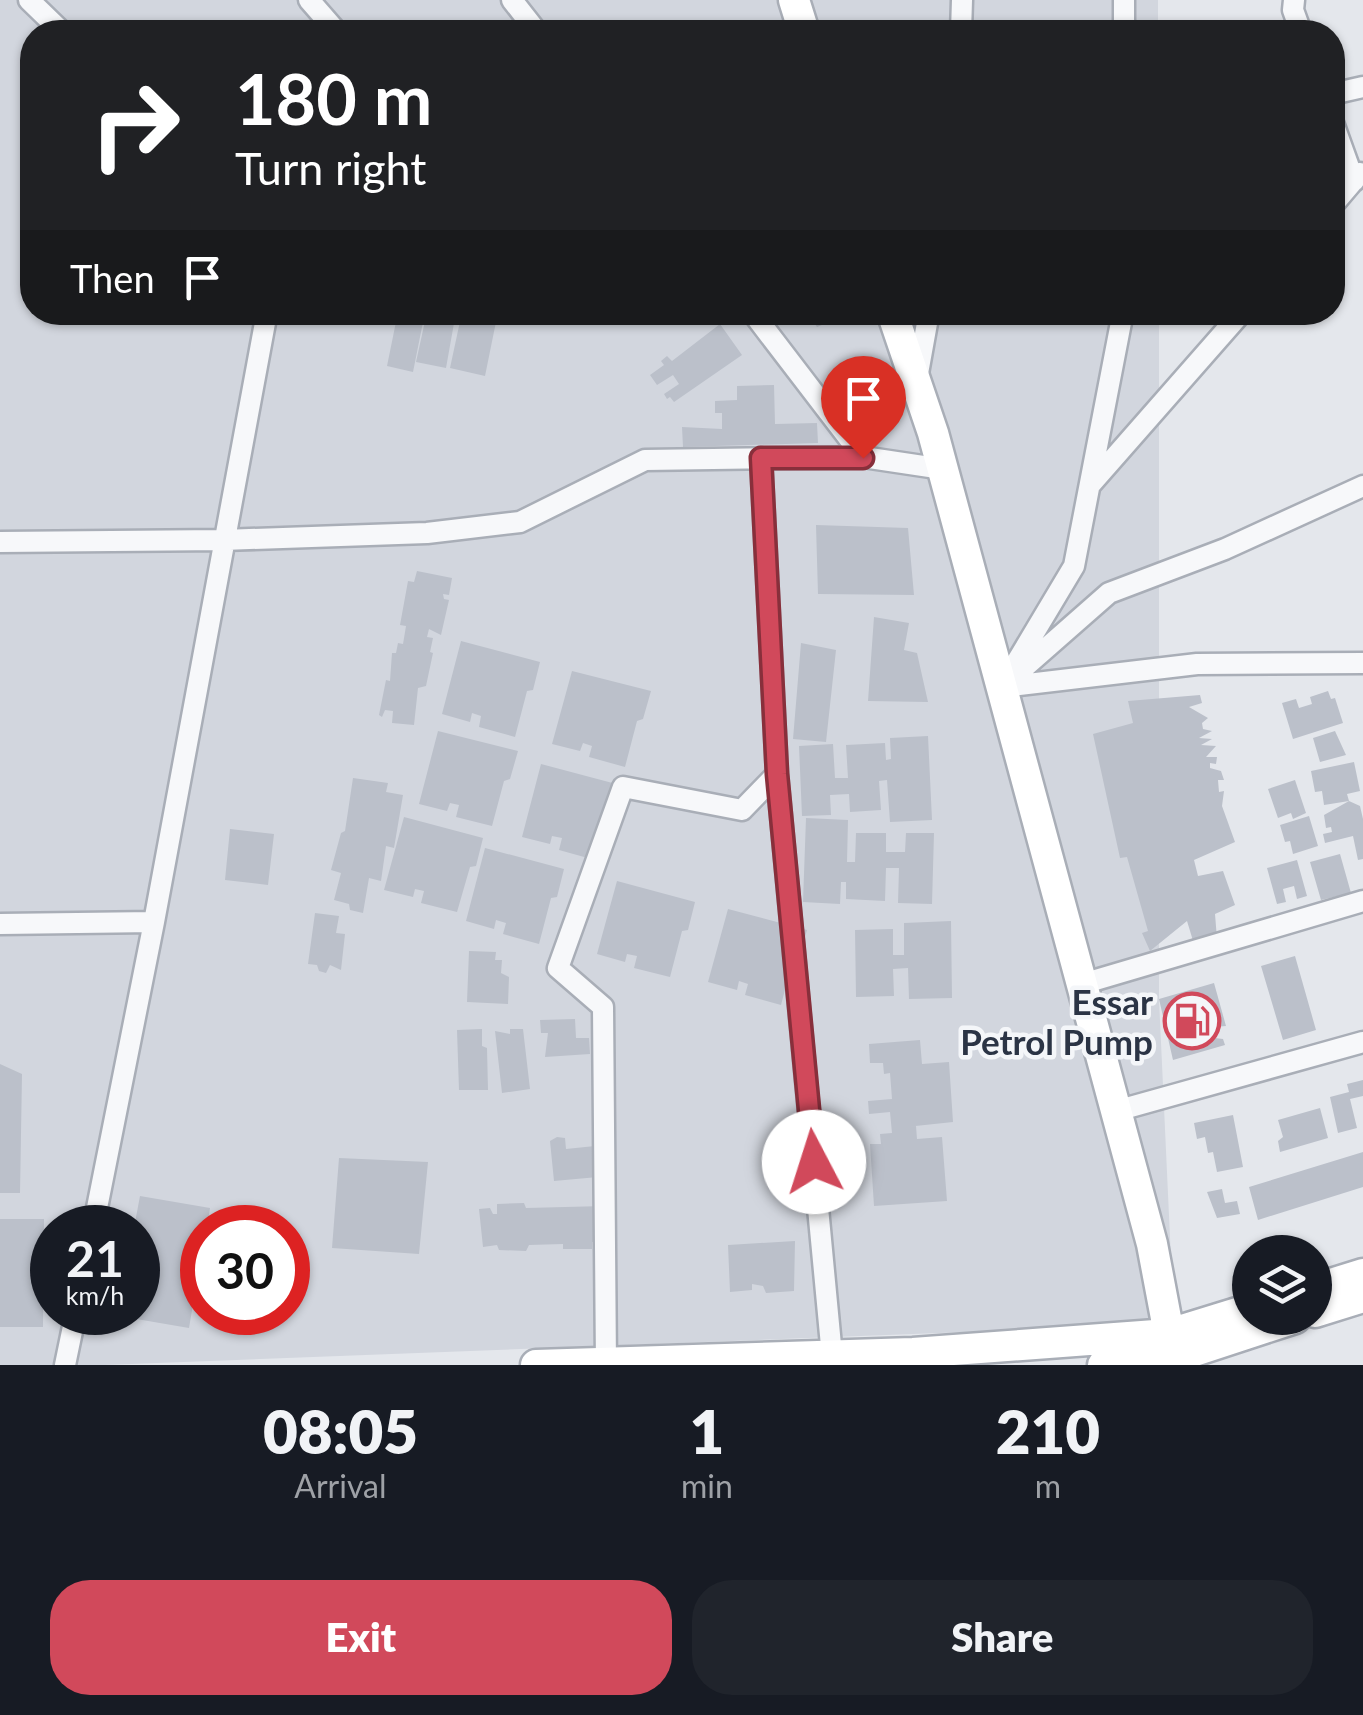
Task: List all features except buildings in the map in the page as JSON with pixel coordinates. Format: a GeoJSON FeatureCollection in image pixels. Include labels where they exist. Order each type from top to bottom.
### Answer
{"type":"FeatureCollection","features":[{"type":"Feature","properties":{"kind":"street"},"geometry":{"type":"LineString","coordinates":[[29,0],[50,20]]}},
{"type":"Feature","properties":{"kind":"street"},"geometry":{"type":"LineString","coordinates":[[308,0],[327,20]]}},
{"type":"Feature","properties":{"kind":"street"},"geometry":{"type":"LineString","coordinates":[[512,0],[528,20]]}},
{"type":"Feature","properties":{"kind":"street"},"geometry":{"type":"LineString","coordinates":[[1345,146],[1359,174]]}},
{"type":"Feature","properties":{"kind":"street"},"geometry":{"type":"LineString","coordinates":[[98,1205],[265,325]]}},
{"type":"Feature","properties":{"kind":"street"},"geometry":{"type":"LineString","coordinates":[[762,325],[863,458]]}},
{"type":"Feature","properties":{"kind":"street"},"geometry":{"type":"LineString","coordinates":[[896,325],[943,469],[1152,1244],[1176,1352]]}},
{"type":"Feature","properties":{"kind":"street"},"geometry":{"type":"LineString","coordinates":[[915,386],[927,325]]}},
{"type":"Feature","properties":{"kind":"street"},"geometry":{"type":"LineString","coordinates":[[1002,687],[1074,566],[1121,325]]}},
{"type":"Feature","properties":{"kind":"street"},"geometry":{"type":"LineString","coordinates":[[1090,486],[1231,325]]}},
{"type":"Feature","properties":{"kind":"street"},"geometry":{"type":"LineString","coordinates":[[761,458],[777,774],[832,1356]]}},
{"type":"Feature","properties":{"kind":"street"},"geometry":{"type":"LineString","coordinates":[[0,542],[427,533],[520,522],[645,460],[863,458],[943,469]]}},
{"type":"Feature","properties":{"kind":"street"},"geometry":{"type":"LineString","coordinates":[[1002,687],[1109,593],[1225,548],[1363,486]]}},
{"type":"Feature","properties":{"kind":"street"},"geometry":{"type":"LineString","coordinates":[[1002,687],[1197,664],[1363,663]]}},
{"type":"Feature","properties":{"kind":"street"},"geometry":{"type":"LineString","coordinates":[[606,1364],[603,1007],[558,968],[623,787],[742,810],[777,774]]}},
{"type":"Feature","properties":{"kind":"street"},"geometry":{"type":"LineString","coordinates":[[1082,984],[1363,901]]}},
{"type":"Feature","properties":{"kind":"street"},"geometry":{"type":"LineString","coordinates":[[0,924],[154,922]]}},
{"type":"Feature","properties":{"kind":"street"},"geometry":{"type":"LineString","coordinates":[[1116,1111],[1363,1042]]}},
{"type":"Feature","properties":{"kind":"street"},"geometry":{"type":"LineString","coordinates":[[1332,1284],[1363,1274]]}},
{"type":"Feature","properties":{"kind":"street"},"geometry":{"type":"LineString","coordinates":[[1332,1307],[1363,1297]]}},
{"type":"Feature","properties":{"kind":"street"},"geometry":{"type":"LineString","coordinates":[[536,1365],[913,1353],[1176,1352],[1232,1319]]}},
{"type":"Feature","properties":{"kind":"street"},"geometry":{"type":"LineString","coordinates":[[65,1365],[71,1335]]}},
{"type":"Feature","properties":{"kind":"street"},"geometry":{"type":"LineString","coordinates":[[1102,1365],[1176,1352],[1236,1335]]}},
{"type":"Feature","properties":{"kind":"shaded area"},"geometry":{"type":"Polygon","coordinates":[[[0,0],[1158,0],[1158,20],[20,20],[20,325],[1159,325],[1159,999],[1174,1324],[105,1365],[0,1365],[0,0]]]}},
{"type":"Feature","properties":{"kind":"place","name":"Essar Petrol Pump"},"geometry":{"type":"Point","coordinates":[1192,1021]}},
{"type":"Feature","properties":{"kind":"route"},"geometry":{"type":"LineString","coordinates":[[814,1162],[777,774],[761,458],[863,458]]}}]}
